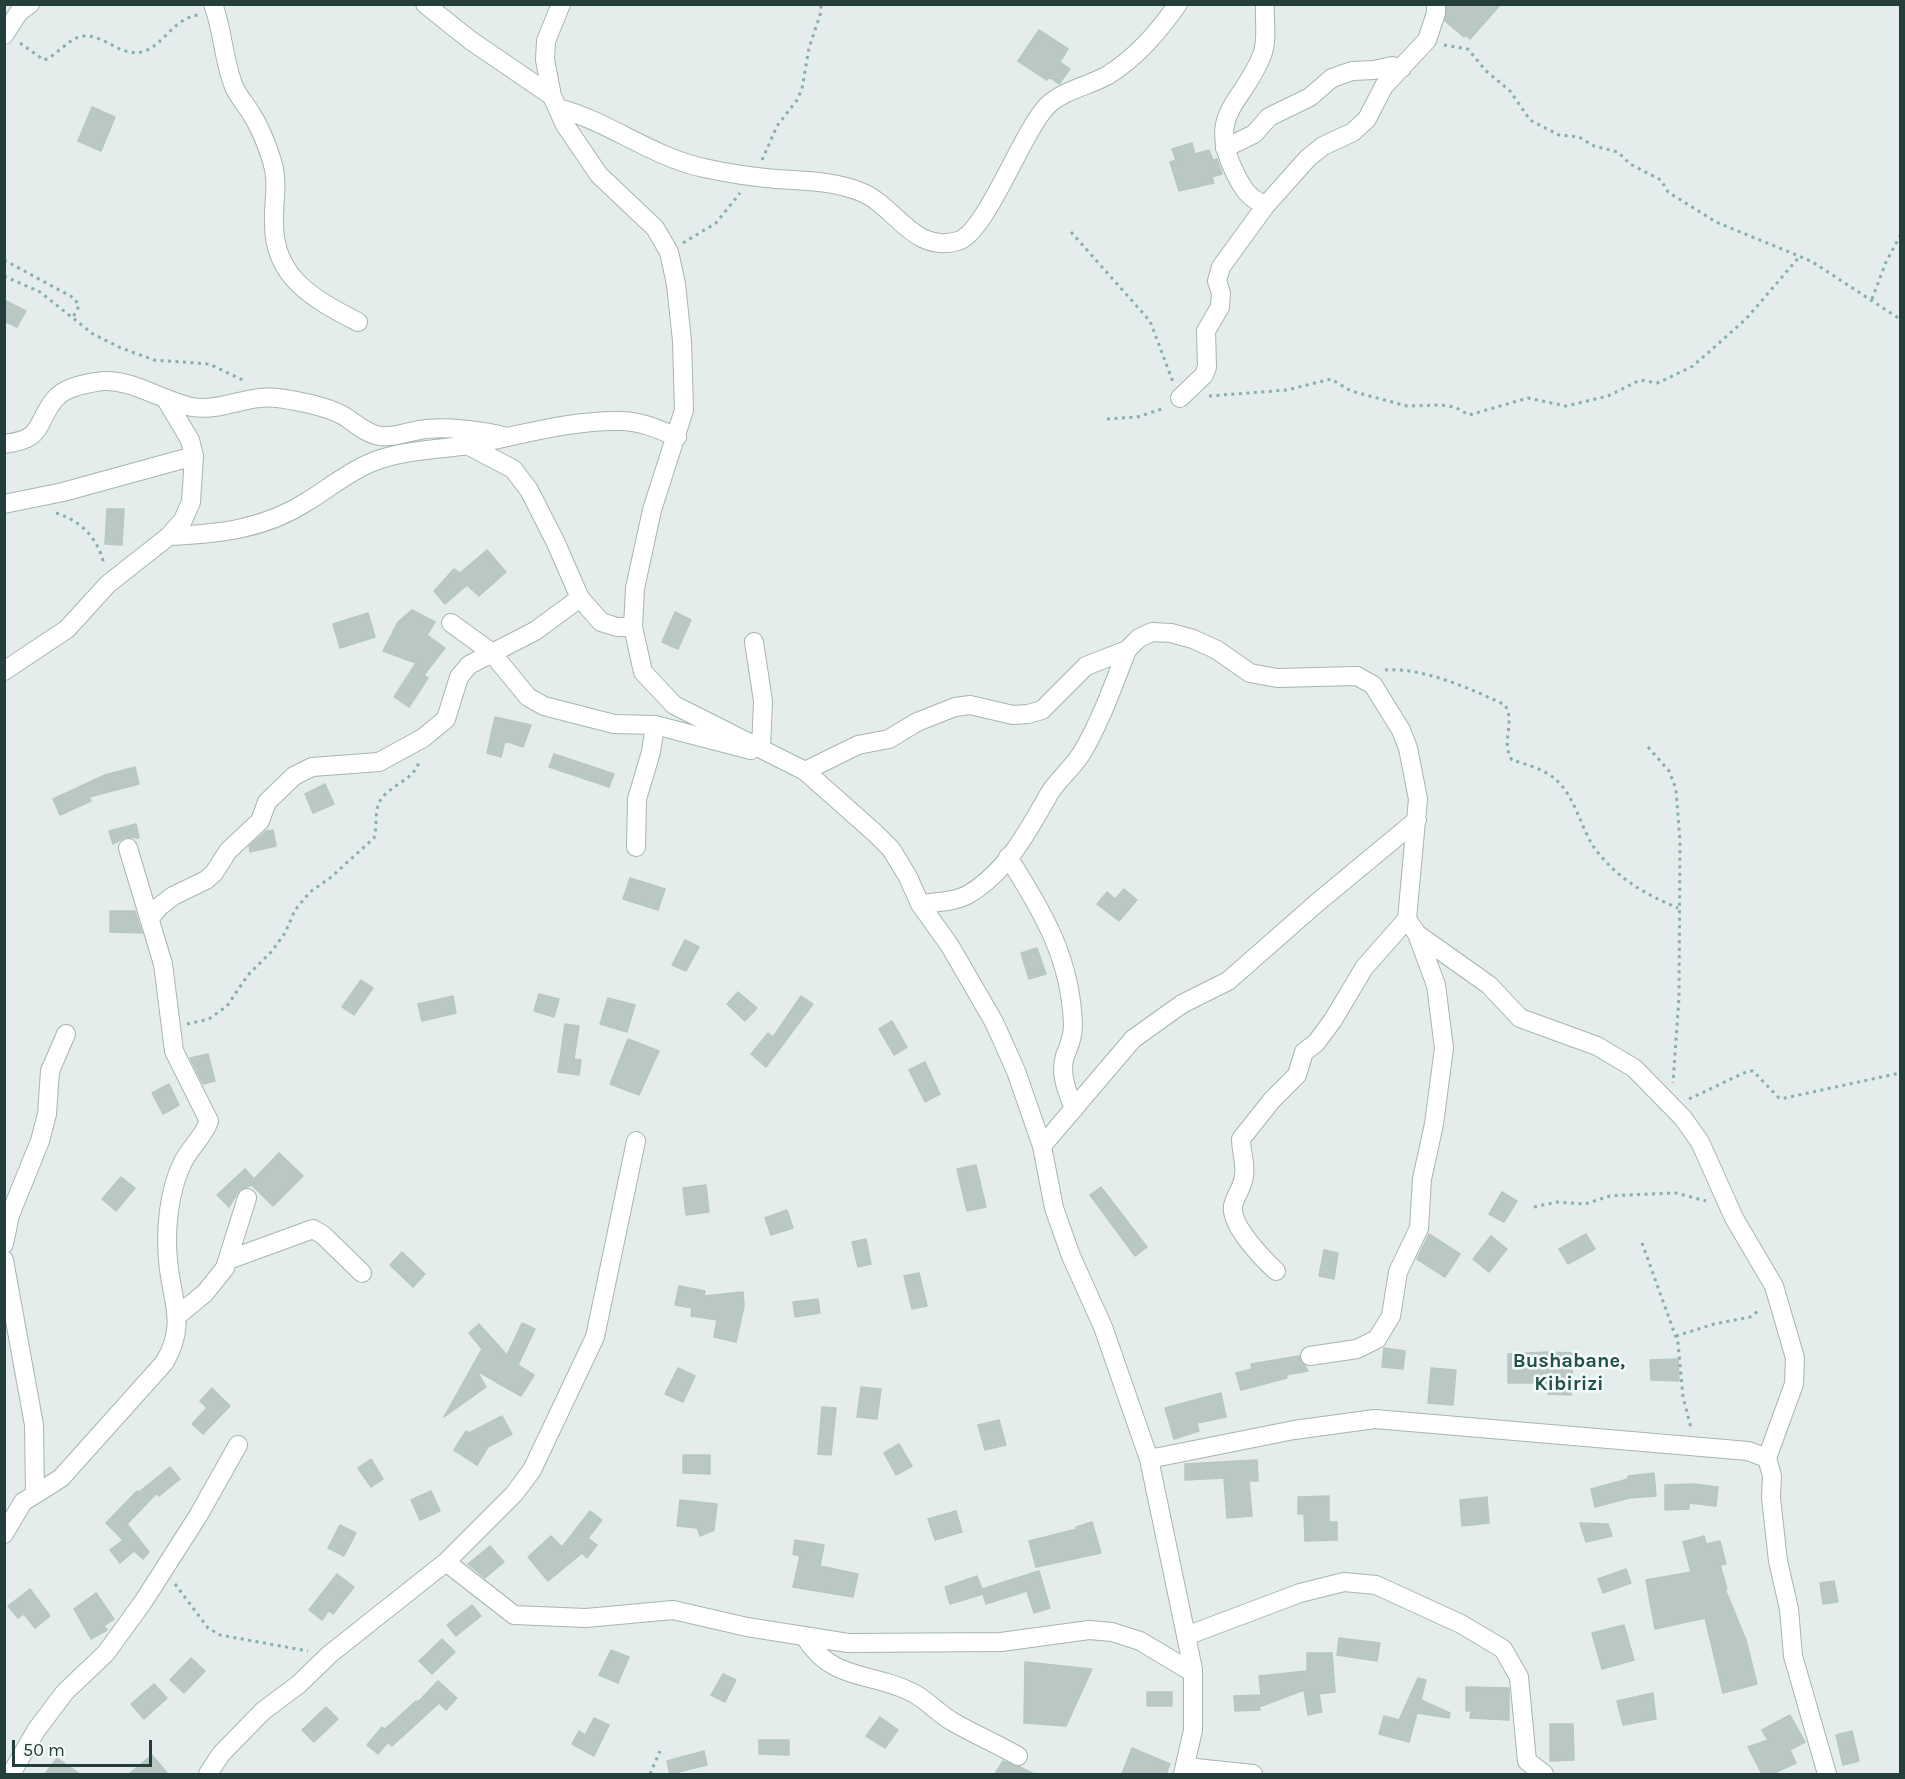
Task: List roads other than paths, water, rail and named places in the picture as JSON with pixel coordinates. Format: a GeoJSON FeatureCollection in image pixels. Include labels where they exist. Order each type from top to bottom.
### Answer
{"type":"FeatureCollection","features":[{"type":"Feature","properties":{"kind":"street"},"geometry":{"type":"LineString","coordinates":[[425,4],[555,102],[595,119],[667,157],[704,168],[754,176],[838,183],[864,193],[909,231],[934,242],[959,241],[975,229],[1039,116],[1049,105],[1108,74],[1132,58],[1150,41],[1178,4]]}},
{"type":"Feature","properties":{"kind":"street"},"geometry":{"type":"LineString","coordinates":[[561,4],[546,41],[545,60],[555,102],[581,150],[599,175],[655,228],[669,252],[676,284],[682,341],[684,410],[652,510],[640,559],[633,627],[643,672],[674,705],[805,771],[891,849],[908,877],[920,904],[950,946],[994,1022],[1016,1071],[1042,1146],[1053,1208],[1071,1256],[1103,1327],[1149,1459],[1192,1672],[1192,1730],[1184,1771],[1253,1774]]}},
{"type":"Feature","properties":{"kind":"street"},"geometry":{"type":"LineString","coordinates":[[1265,4],[1265,45],[1262,56],[1229,108],[1224,125],[1225,148],[1243,190],[1249,197],[1266,206]]}},
{"type":"Feature","properties":{"kind":"street"},"geometry":{"type":"LineString","coordinates":[[1180,398],[1204,375],[1207,367],[1206,331],[1220,307],[1221,293],[1216,281],[1221,267],[1266,206],[1315,151],[1343,138],[1362,125],[1384,86],[1427,40],[1436,13],[1436,4]]}},
{"type":"Feature","properties":{"kind":"street"},"geometry":{"type":"LineString","coordinates":[[5,34],[18,7]]}},
{"type":"Feature","properties":{"kind":"street"},"geometry":{"type":"LineString","coordinates":[[215,9],[226,68],[236,93],[259,127],[273,164],[276,188],[273,225],[278,249],[292,280],[316,300],[358,322]]}},
{"type":"Feature","properties":{"kind":"street"},"geometry":{"type":"LineString","coordinates":[[1225,148],[1254,134],[1269,117],[1310,97],[1332,78],[1352,71],[1392,66],[1402,68]]}},
{"type":"Feature","properties":{"kind":"street"},"geometry":{"type":"LineString","coordinates":[[4,444],[23,442],[37,432],[56,397],[87,383],[104,380],[122,383],[196,408],[271,398],[296,401],[342,415],[378,436],[400,436],[421,430],[438,429],[486,430],[506,436]]}},
{"type":"Feature","properties":{"kind":"street"},"geometry":{"type":"LineString","coordinates":[[4,671],[67,629],[108,584],[169,536],[183,520],[191,502],[194,456],[190,440],[165,398]]}},
{"type":"Feature","properties":{"kind":"street"},"geometry":{"type":"LineString","coordinates":[[169,536],[223,533],[262,524],[309,501],[342,477],[372,462],[414,451],[467,445],[587,422],[621,420],[645,423],[677,436]]}},
{"type":"Feature","properties":{"kind":"street"},"geometry":{"type":"LineString","coordinates":[[467,445],[513,469],[529,490],[580,598],[601,622],[617,627],[633,627]]}},
{"type":"Feature","properties":{"kind":"street"},"geometry":{"type":"LineString","coordinates":[[4,504],[63,492],[194,456]]}},
{"type":"Feature","properties":{"kind":"street"},"geometry":{"type":"LineString","coordinates":[[150,918],[173,896],[206,880],[214,873],[228,851],[260,821],[267,802],[303,770],[379,762],[423,738],[446,719],[459,677],[469,665],[535,631],[580,598]]}},
{"type":"Feature","properties":{"kind":"street"},"geometry":{"type":"LineString","coordinates":[[451,623],[491,652],[528,697],[544,706],[614,724],[655,725],[728,746],[768,751]]}},
{"type":"Feature","properties":{"kind":"street"},"geometry":{"type":"LineString","coordinates":[[920,904],[948,901],[968,895],[1008,857],[1036,819],[1051,791],[1082,753],[1126,650],[1138,638],[1152,632],[1171,633],[1193,639],[1217,650],[1250,673],[1277,678],[1356,676],[1373,685],[1401,730],[1418,799],[1412,927],[1436,985],[1444,1048],[1434,1124],[1422,1179],[1419,1228],[1398,1272],[1391,1316],[1377,1340],[1357,1349],[1310,1356]]}},
{"type":"Feature","properties":{"kind":"street"},"geometry":{"type":"LineString","coordinates":[[754,642],[768,751]]}},
{"type":"Feature","properties":{"kind":"street"},"geometry":{"type":"LineString","coordinates":[[805,771],[826,763],[858,745],[889,739],[916,722],[955,707],[970,705],[1012,715],[1042,710],[1086,666],[1126,650]]}},
{"type":"Feature","properties":{"kind":"street"},"geometry":{"type":"LineString","coordinates":[[636,847],[637,799],[651,752],[655,725]]}},
{"type":"Feature","properties":{"kind":"street"},"geometry":{"type":"LineString","coordinates":[[1042,1146],[1133,1040],[1182,1004],[1228,981],[1318,902],[1418,820]]}},
{"type":"Feature","properties":{"kind":"street"},"geometry":{"type":"LineString","coordinates":[[4,1534],[23,1502],[61,1478],[164,1363],[174,1347],[177,1316],[168,1260],[168,1226],[182,1163],[206,1131],[209,1121],[174,1051],[164,964],[128,848]]}},
{"type":"Feature","properties":{"kind":"street"},"geometry":{"type":"LineString","coordinates":[[1008,857],[1044,914],[1056,940],[1073,1028],[1063,1073],[1074,1109]]}},
{"type":"Feature","properties":{"kind":"street"},"geometry":{"type":"LineString","coordinates":[[1412,927],[1489,985],[1520,1018],[1597,1046],[1634,1068],[1672,1107],[1700,1142],[1730,1210],[1766,1271],[1779,1300],[1795,1358],[1796,1372],[1767,1458],[1772,1476],[1778,1561],[1789,1609],[1793,1656],[1827,1774]]}},
{"type":"Feature","properties":{"kind":"street"},"geometry":{"type":"LineString","coordinates":[[1276,1271],[1263,1259],[1233,1217],[1233,1205],[1242,1190],[1245,1173],[1241,1139],[1272,1100],[1297,1075],[1304,1052],[1316,1043],[1333,1020],[1364,968],[1412,927]]}},
{"type":"Feature","properties":{"kind":"street"},"geometry":{"type":"LineString","coordinates":[[4,1244],[10,1215],[40,1142],[47,1114],[51,1071],[66,1034]]}},
{"type":"Feature","properties":{"kind":"street"},"geometry":{"type":"LineString","coordinates":[[208,1774],[237,1735],[262,1711],[299,1684],[330,1654],[446,1562],[514,1494],[532,1470],[595,1337],[636,1141]]}},
{"type":"Feature","properties":{"kind":"street"},"geometry":{"type":"LineString","coordinates":[[177,1316],[206,1293],[225,1268],[247,1198]]}},
{"type":"Feature","properties":{"kind":"street"},"geometry":{"type":"LineString","coordinates":[[228,1260],[313,1229],[323,1235],[362,1274]]}},
{"type":"Feature","properties":{"kind":"street"},"geometry":{"type":"LineString","coordinates":[[4,1260],[34,1425],[35,1493]]}},
{"type":"Feature","properties":{"kind":"street"},"geometry":{"type":"LineString","coordinates":[[1149,1459],[1273,1434],[1374,1419],[1748,1451],[1767,1458]]}},
{"type":"Feature","properties":{"kind":"street"},"geometry":{"type":"LineString","coordinates":[[11,1774],[37,1729],[65,1692],[106,1653],[166,1567],[238,1445]]}},
{"type":"Feature","properties":{"kind":"street"},"geometry":{"type":"LineString","coordinates":[[446,1562],[514,1615],[586,1618],[673,1610],[805,1637],[848,1643],[1001,1642],[1089,1630],[1112,1632],[1140,1641],[1192,1672]]}},
{"type":"Feature","properties":{"kind":"street"},"geometry":{"type":"LineString","coordinates":[[1186,1636],[1300,1593],[1344,1582],[1376,1585],[1461,1624],[1503,1649],[1519,1677],[1523,1768],[1544,1774]]}},
{"type":"Feature","properties":{"kind":"street"},"geometry":{"type":"LineString","coordinates":[[805,1637],[816,1655],[839,1670],[875,1678],[916,1695],[952,1721],[1018,1756]]}},
{"type":"Feature","properties":{"kind":"district","name":"Bushabane, Kibirizi"},"geometry":{"type":"Point","coordinates":[1569,1372]}}]}
